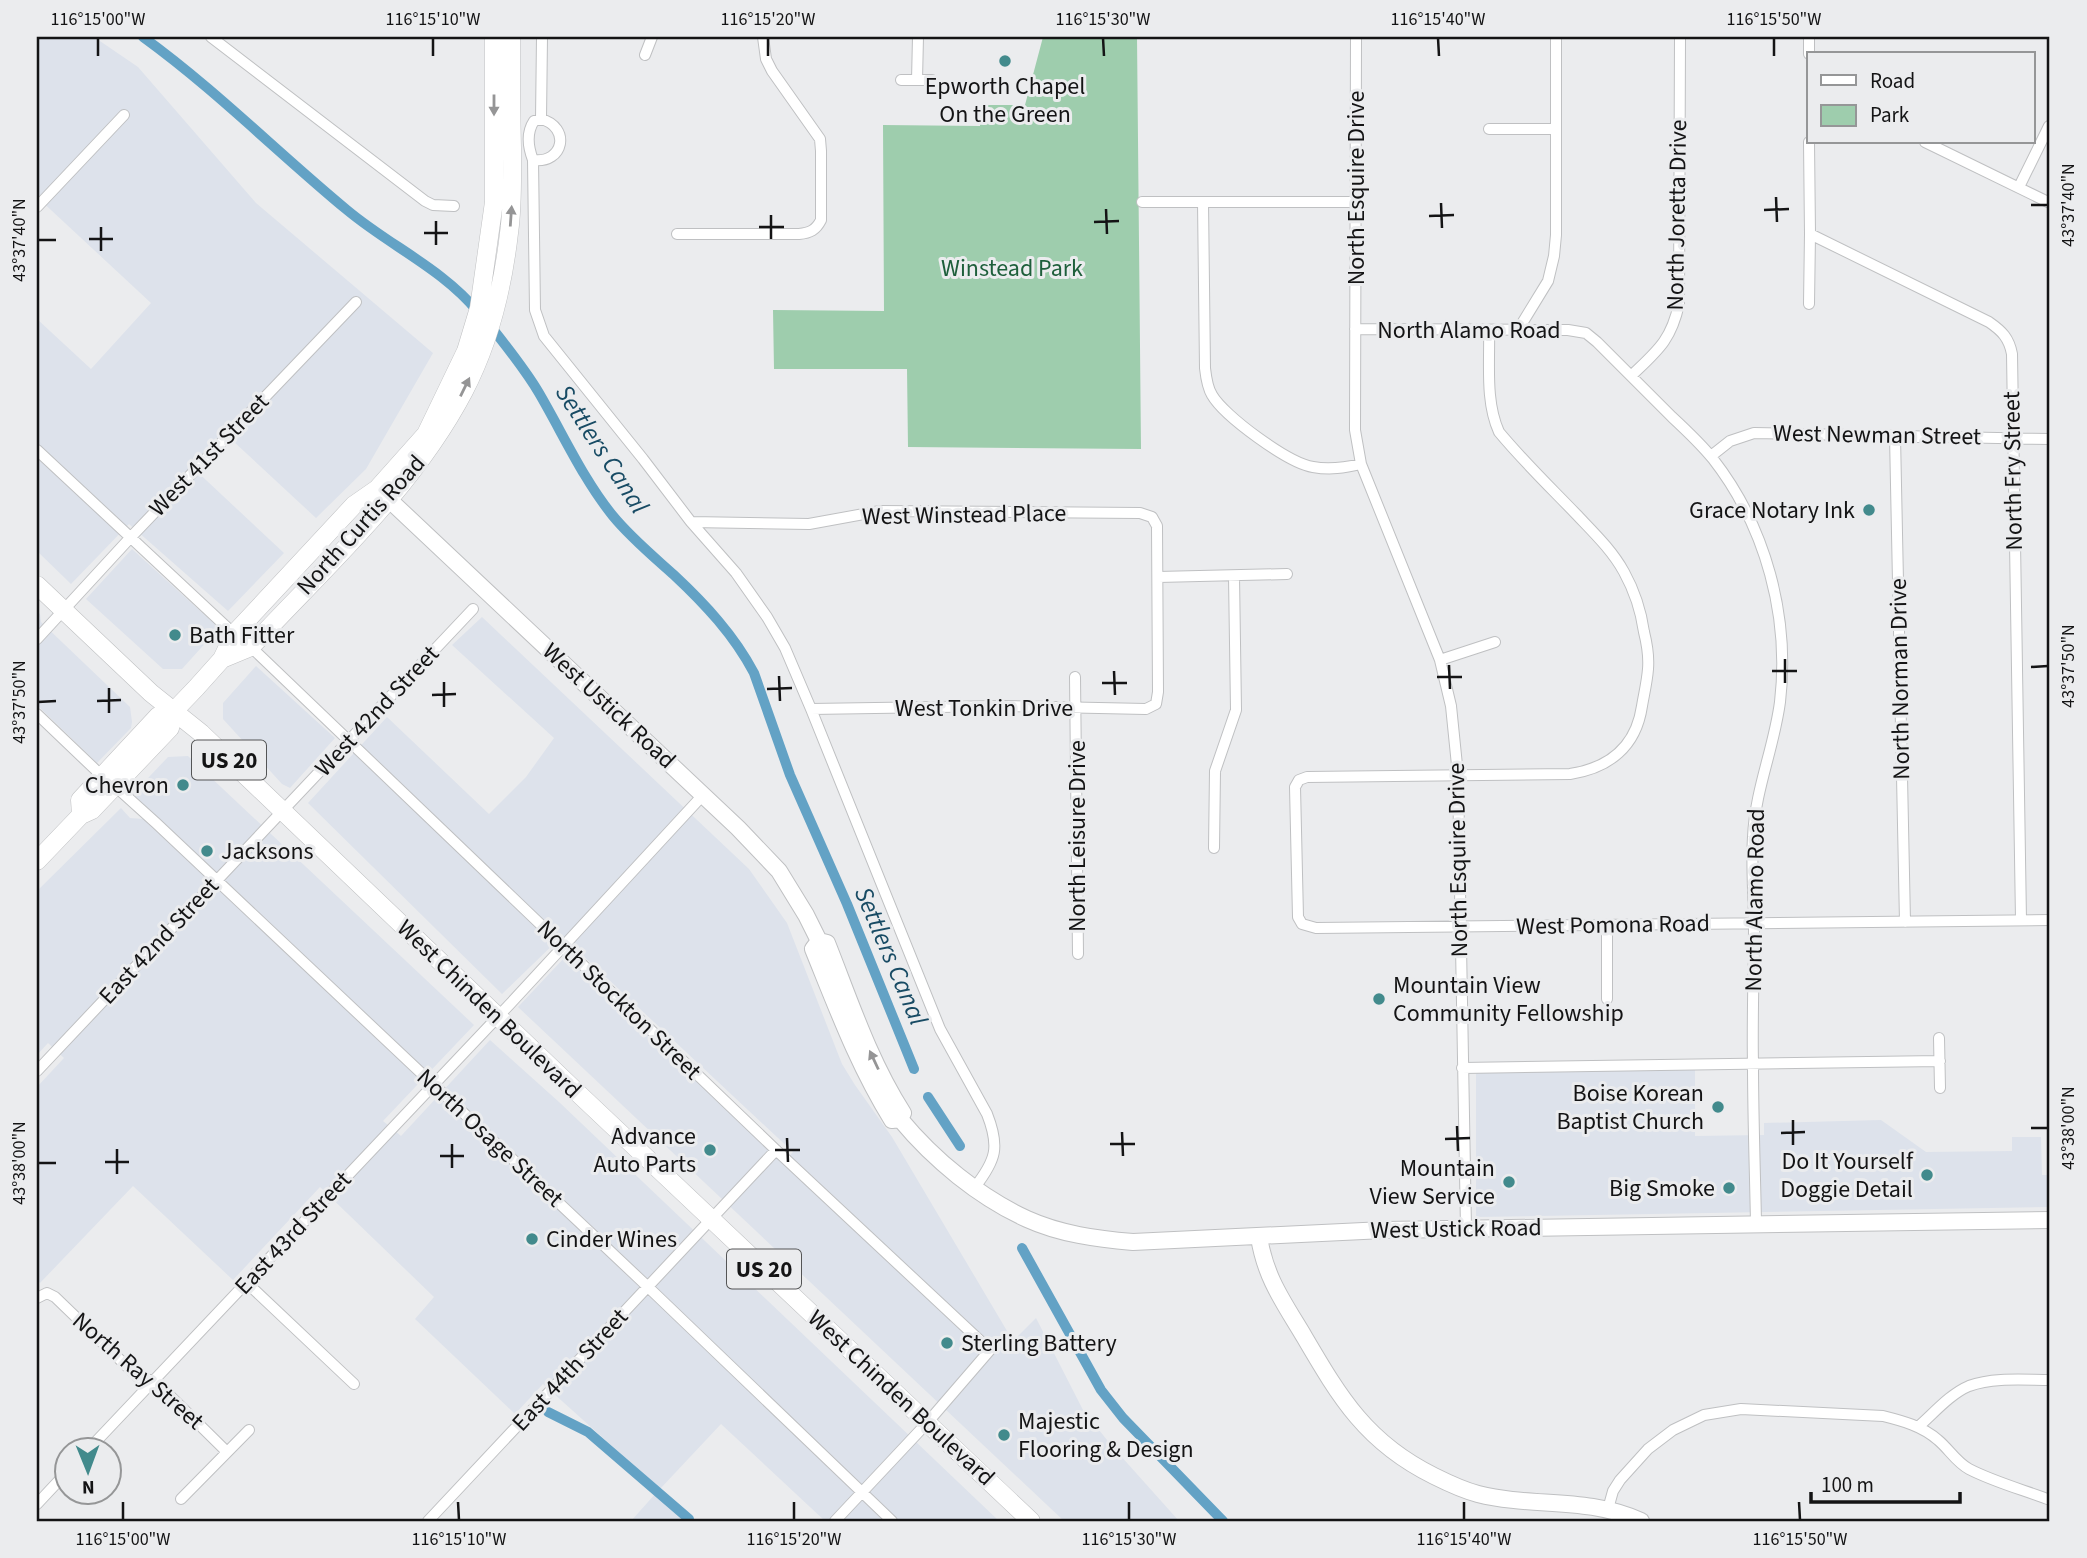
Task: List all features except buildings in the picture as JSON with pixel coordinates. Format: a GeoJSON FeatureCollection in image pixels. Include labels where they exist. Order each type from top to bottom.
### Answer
{"type":"FeatureCollection","features":[{"type":"Feature","properties":{"kind":"main road","name":"North Curtis Road"},"geometry":{"type":"LineString","coordinates":[[493,280],[494,37]]}},
{"type":"Feature","properties":{"kind":"main road","name":"North Curtis Road"},"geometry":{"type":"LineString","coordinates":[[222,659],[251,647],[383,494],[426,434],[473,352],[479,308],[493,280],[510,230],[511,37]]}},
{"type":"Feature","properties":{"kind":"main road","name":"North Curtis Road"},"geometry":{"type":"LineString","coordinates":[[37,861],[81,815],[80,800],[108,781],[170,728],[174,711],[222,659],[234,634],[354,505],[383,494]]}},
{"type":"Feature","properties":{"kind":"main road","name":"West Ustick Road"},"geometry":{"type":"LineString","coordinates":[[383,494],[703,795],[779,871],[801,906],[818,941],[827,943],[869,1049],[903,1112],[900,1119],[920,1143],[946,1166],[991,1200],[1029,1220],[1104,1240],[1133,1242],[1384,1230],[2050,1220]]}},
{"type":"Feature","properties":{"kind":"main road","name":"West Chinden Boulevard"},"geometry":{"type":"LineString","coordinates":[[37,584],[151,692],[201,733],[1031,1521]]}},
{"type":"Feature","properties":{"kind":"main road"},"geometry":{"type":"LineString","coordinates":[[1259,1237],[1263,1261],[1272,1283],[1336,1391],[1369,1431],[1394,1452],[1436,1477],[1478,1494],[1497,1498],[1572,1503],[1608,1509],[1641,1521]]}},
{"type":"Feature","properties":{"kind":"street"},"geometry":{"type":"LineString","coordinates":[[211,37],[425,201],[433,205],[454,206]]}},
{"type":"Feature","properties":{"kind":"street"},"geometry":{"type":"LineString","coordinates":[[541,119],[542,37]]}},
{"type":"Feature","properties":{"kind":"street"},"geometry":{"type":"LineString","coordinates":[[645,55],[652,37]]}},
{"type":"Feature","properties":{"kind":"street"},"geometry":{"type":"LineString","coordinates":[[677,234],[799,234],[817,229],[821,220],[820,139],[772,71],[766,59],[763,37]]}},
{"type":"Feature","properties":{"kind":"street"},"geometry":{"type":"LineString","coordinates":[[918,37],[918,80]]}},
{"type":"Feature","properties":{"kind":"street","name":"North Esquire Drive"},"geometry":{"type":"LineString","coordinates":[[1356,37],[1355,430],[1361,464],[1426,621],[1440,660],[1451,706],[1458,775],[1466,1229]]}},
{"type":"Feature","properties":{"kind":"street"},"geometry":{"type":"LineString","coordinates":[[1518,330],[1548,281],[1554,256],[1556,37]]}},
{"type":"Feature","properties":{"kind":"street","name":"North Joretta Drive"},"geometry":{"type":"LineString","coordinates":[[1631,376],[1663,344],[1675,325],[1679,304],[1680,37]]}},
{"type":"Feature","properties":{"kind":"street"},"geometry":{"type":"LineString","coordinates":[[901,80],[932,80]]}},
{"type":"Feature","properties":{"kind":"street"},"geometry":{"type":"LineString","coordinates":[[37,207],[124,115]]}},
{"type":"Feature","properties":{"kind":"street"},"geometry":{"type":"LineString","coordinates":[[533,160],[552,158],[559,148],[558,128],[541,119],[534,121],[529,130],[529,149],[533,160],[535,310],[544,336],[691,522],[736,573],[785,648],[940,1029],[992,1128],[996,1144],[993,1158],[989,1169],[975,1187]]}},
{"type":"Feature","properties":{"kind":"street"},"geometry":{"type":"LineString","coordinates":[[2019,187],[2049,126]]}},
{"type":"Feature","properties":{"kind":"street"},"geometry":{"type":"LineString","coordinates":[[1489,129],[1556,129]]}},
{"type":"Feature","properties":{"kind":"street"},"geometry":{"type":"LineString","coordinates":[[1809,144],[1809,304]]}},
{"type":"Feature","properties":{"kind":"street"},"geometry":{"type":"LineString","coordinates":[[1929,144],[2050,202]]}},
{"type":"Feature","properties":{"kind":"street"},"geometry":{"type":"LineString","coordinates":[[1142,202],[1356,202]]}},
{"type":"Feature","properties":{"kind":"street"},"geometry":{"type":"LineString","coordinates":[[1203,202],[1205,368],[1211,394],[1225,411],[1294,461],[1310,467],[1338,470],[1361,464]]}},
{"type":"Feature","properties":{"kind":"street","name":"North Fry Street"},"geometry":{"type":"LineString","coordinates":[[1810,234],[1989,322],[2006,335],[2011,354],[2021,920]]}},
{"type":"Feature","properties":{"kind":"street","name":"West 41st Street"},"geometry":{"type":"LineString","coordinates":[[37,639],[356,302]]}},
{"type":"Feature","properties":{"kind":"street","name":"North Alamo Road"},"geometry":{"type":"LineString","coordinates":[[1355,329],[1568,330],[1586,333],[1711,456],[1730,482],[1750,519],[1774,587],[1783,661],[1780,703],[1754,811],[1752,1063],[1756,1223]]}},
{"type":"Feature","properties":{"kind":"street"},"geometry":{"type":"LineString","coordinates":[[1458,775],[1570,774],[1590,771],[1606,763],[1620,752],[1631,737],[1641,713],[1648,668],[1641,614],[1624,571],[1599,538],[1499,432],[1493,418],[1491,400],[1489,330]]}},
{"type":"Feature","properties":{"kind":"street","name":"West Newman Street"},"geometry":{"type":"LineString","coordinates":[[1711,456],[1730,441],[1754,433],[2050,439]]}},
{"type":"Feature","properties":{"kind":"street","name":"North Norman Drive"},"geometry":{"type":"LineString","coordinates":[[1895,436],[1905,922]]}},
{"type":"Feature","properties":{"kind":"street"},"geometry":{"type":"LineString","coordinates":[[37,450],[234,634]]}},
{"type":"Feature","properties":{"kind":"street","name":"West Winstead Place"},"geometry":{"type":"LineString","coordinates":[[691,522],[809,524],[880,511],[1140,513],[1152,517],[1157,526],[1158,577]]}},
{"type":"Feature","properties":{"kind":"street"},"geometry":{"type":"LineString","coordinates":[[1158,577],[1287,574]]}},
{"type":"Feature","properties":{"kind":"street"},"geometry":{"type":"LineString","coordinates":[[1214,848],[1214,771],[1236,710],[1234,576]]}},
{"type":"Feature","properties":{"kind":"street","name":"West Tonkin Drive"},"geometry":{"type":"LineString","coordinates":[[811,709],[1003,706],[1146,709],[1156,704],[1158,692],[1158,577]]}},
{"type":"Feature","properties":{"kind":"street","name":"West 42nd Street"},"geometry":{"type":"LineString","coordinates":[[281,811],[472,609]]}},
{"type":"Feature","properties":{"kind":"street"},"geometry":{"type":"LineString","coordinates":[[1440,660],[1495,642]]}},
{"type":"Feature","properties":{"kind":"street","name":"North Stockton Street"},"geometry":{"type":"LineString","coordinates":[[251,647],[776,1150],[990,1350],[926,1423]]}},
{"type":"Feature","properties":{"kind":"street","name":"North Leisure Drive"},"geometry":{"type":"LineString","coordinates":[[1075,677],[1077,954]]}},
{"type":"Feature","properties":{"kind":"street","name":"North Osage Street"},"geometry":{"type":"LineString","coordinates":[[37,714],[83,760],[217,880],[892,1521]]}},
{"type":"Feature","properties":{"kind":"street","name":"West Pomona Road"},"geometry":{"type":"LineString","coordinates":[[1458,775],[1307,777],[1299,780],[1295,787],[1298,917],[1302,924],[1316,928],[2050,920]]}},
{"type":"Feature","properties":{"kind":"street","name":"East 43rd Street"},"geometry":{"type":"LineString","coordinates":[[101,1436],[703,795]]}},
{"type":"Feature","properties":{"kind":"street","name":"East 42nd Street"},"geometry":{"type":"LineString","coordinates":[[37,1071],[281,811]]}},
{"type":"Feature","properties":{"kind":"street"},"geometry":{"type":"LineString","coordinates":[[1607,925],[1607,999]]}},
{"type":"Feature","properties":{"kind":"street"},"geometry":{"type":"LineString","coordinates":[[1940,1038],[1940,1088]]}},
{"type":"Feature","properties":{"kind":"street"},"geometry":{"type":"LineString","coordinates":[[1462,1068],[1940,1061]]}},
{"type":"Feature","properties":{"kind":"street","name":"East 44th Street"},"geometry":{"type":"LineString","coordinates":[[428,1521],[776,1150]]}},
{"type":"Feature","properties":{"kind":"street"},"geometry":{"type":"LineString","coordinates":[[246,1282],[354,1384]]}},
{"type":"Feature","properties":{"kind":"street","name":"North Ray Street"},"geometry":{"type":"LineString","coordinates":[[42,1295],[55,1297],[141,1380],[154,1380],[227,1452]]}},
{"type":"Feature","properties":{"kind":"street"},"geometry":{"type":"LineString","coordinates":[[1918,1427],[1950,1398],[1968,1387],[1992,1380],[2050,1380]]}},
{"type":"Feature","properties":{"kind":"street"},"geometry":{"type":"LineString","coordinates":[[1608,1509],[1620,1480],[1648,1449],[1673,1430],[1704,1415],[1741,1409],[1884,1416],[1918,1427],[1937,1439],[1956,1460],[1970,1469],[2050,1500]]}},
{"type":"Feature","properties":{"kind":"street"},"geometry":{"type":"LineString","coordinates":[[835,1521],[926,1423]]}},
{"type":"Feature","properties":{"kind":"street"},"geometry":{"type":"LineString","coordinates":[[181,1499],[249,1430]]}},
{"type":"Feature","properties":{"kind":"street"},"geometry":{"type":"LineString","coordinates":[[37,1504],[52,1488]]}},
{"type":"Feature","properties":{"kind":"shaded area"},"geometry":{"type":"Polygon","coordinates":[[[37,37],[94,37],[138,67],[256,203],[433,353],[366,469],[316,518],[233,441],[222,434],[191,466],[284,553],[228,611],[129,524],[71,584],[37,551],[37,319],[91,369],[151,303],[37,197],[37,37]]]}},
{"type":"Feature","properties":{"kind":"shaded area"},"geometry":{"type":"Polygon","coordinates":[[[132,549],[219,628],[182,669],[163,669],[86,599],[132,549]]]}},
{"type":"Feature","properties":{"kind":"shaded area"},"geometry":{"type":"Polygon","coordinates":[[[37,611],[41,622],[130,707],[131,728],[97,763],[37,705],[37,611]]]}},
{"type":"Feature","properties":{"kind":"shaded area"},"geometry":{"type":"Polygon","coordinates":[[[482,617],[749,869],[787,923],[842,1064],[892,1137],[1013,1341],[1036,1318],[1083,1410],[1179,1521],[1064,1521],[518,1007],[565,957],[785,1161],[793,1152],[562,936],[502,994],[308,803],[387,717],[489,814],[526,777],[554,738],[452,645],[482,617]]]}},
{"type":"Feature","properties":{"kind":"shaded area"},"geometry":{"type":"Polygon","coordinates":[[[256,666],[335,738],[290,788],[282,784],[223,719],[223,703],[256,666]]]}},
{"type":"Feature","properties":{"kind":"shaded area"},"geometry":{"type":"Polygon","coordinates":[[[188,756],[474,1025],[383,1121],[401,1136],[490,1040],[559,1102],[999,1521],[825,1521],[721,1424],[660,1489],[543,1384],[515,1414],[415,1319],[434,1297],[320,1187],[233,1280],[133,1186],[40,1283],[37,1279],[37,1087],[64,1058],[48,1043],[37,1055],[37,891],[121,808],[130,818],[144,819],[130,797],[168,757],[188,756]]]}},
{"type":"Feature","properties":{"kind":"shaded area"},"geometry":{"type":"Polygon","coordinates":[[[1695,1060],[1695,1136],[1764,1135],[1764,1123],[1881,1120],[1926,1152],[2012,1151],[2012,1137],[2041,1137],[2042,1175],[2050,1175],[2050,1207],[1476,1217],[1476,1062],[1695,1060]]]}},
{"type":"Feature","properties":{"kind":"shaded area"},"geometry":{"type":"Polygon","coordinates":[[[656,1493],[686,1521],[631,1521],[656,1493]]]}},
{"type":"Feature","properties":{"kind":"green space","name":"Winstead Park"},"geometry":{"type":"Polygon","coordinates":[[[1043,37],[1137,37],[1141,449],[908,447],[907,369],[774,369],[773,310],[884,311],[883,125],[980,126],[981,105],[1025,105],[1043,37]]]}},
{"type":"Feature","properties":{"kind":"waterway","name":"Settlers Canal"},"geometry":{"type":"LineString","coordinates":[[143,37],[196,78],[347,210],[433,270],[478,312]]}},
{"type":"Feature","properties":{"kind":"waterway","name":"Settlers Canal"},"geometry":{"type":"LineString","coordinates":[[489,324],[534,384],[602,502],[635,539],[708,609],[728,633],[754,673],[790,775],[847,904],[914,1069]]}},
{"type":"Feature","properties":{"kind":"waterway","name":"Settlers Canal"},"geometry":{"type":"LineString","coordinates":[[928,1097],[960,1146]]}},
{"type":"Feature","properties":{"kind":"waterway","name":"Settlers Canal"},"geometry":{"type":"LineString","coordinates":[[1022,1248],[1101,1390],[1123,1418],[1223,1521]]}},
{"type":"Feature","properties":{"kind":"waterway"},"geometry":{"type":"LineString","coordinates":[[548,1412],[588,1432],[689,1519]]}},
{"type":"Feature","properties":{"kind":"place","name":"Epworth Chapel On the Green"},"geometry":{"type":"Point","coordinates":[1005,61]}},
{"type":"Feature","properties":{"kind":"place","name":"Grace Notary Ink"},"geometry":{"type":"Point","coordinates":[1869,510]}},
{"type":"Feature","properties":{"kind":"place","name":"Bath Fitter"},"geometry":{"type":"Point","coordinates":[175,635]}},
{"type":"Feature","properties":{"kind":"place","name":"Chevron"},"geometry":{"type":"Point","coordinates":[183,785]}},
{"type":"Feature","properties":{"kind":"place","name":"Jacksons"},"geometry":{"type":"Point","coordinates":[207,851]}},
{"type":"Feature","properties":{"kind":"place","name":"Mountain View Community Fellowship"},"geometry":{"type":"Point","coordinates":[1379,999]}},
{"type":"Feature","properties":{"kind":"place","name":"Boise Korean Baptist Church"},"geometry":{"type":"Point","coordinates":[1718,1107]}},
{"type":"Feature","properties":{"kind":"place","name":"Advance Auto Parts"},"geometry":{"type":"Point","coordinates":[710,1150]}},
{"type":"Feature","properties":{"kind":"place","name":"Do It Yourself Doggie Detail"},"geometry":{"type":"Point","coordinates":[1927,1175]}},
{"type":"Feature","properties":{"kind":"place","name":"Mountain View Service"},"geometry":{"type":"Point","coordinates":[1509,1182]}},
{"type":"Feature","properties":{"kind":"place","name":"Big Smoke"},"geometry":{"type":"Point","coordinates":[1729,1188]}},
{"type":"Feature","properties":{"kind":"place","name":"Cinder Wines"},"geometry":{"type":"Point","coordinates":[532,1239]}},
{"type":"Feature","properties":{"kind":"place","name":"Sterling Battery"},"geometry":{"type":"Point","coordinates":[947,1343]}},
{"type":"Feature","properties":{"kind":"place","name":"Majestic Flooring & Design"},"geometry":{"type":"Point","coordinates":[1004,1435]}}]}
